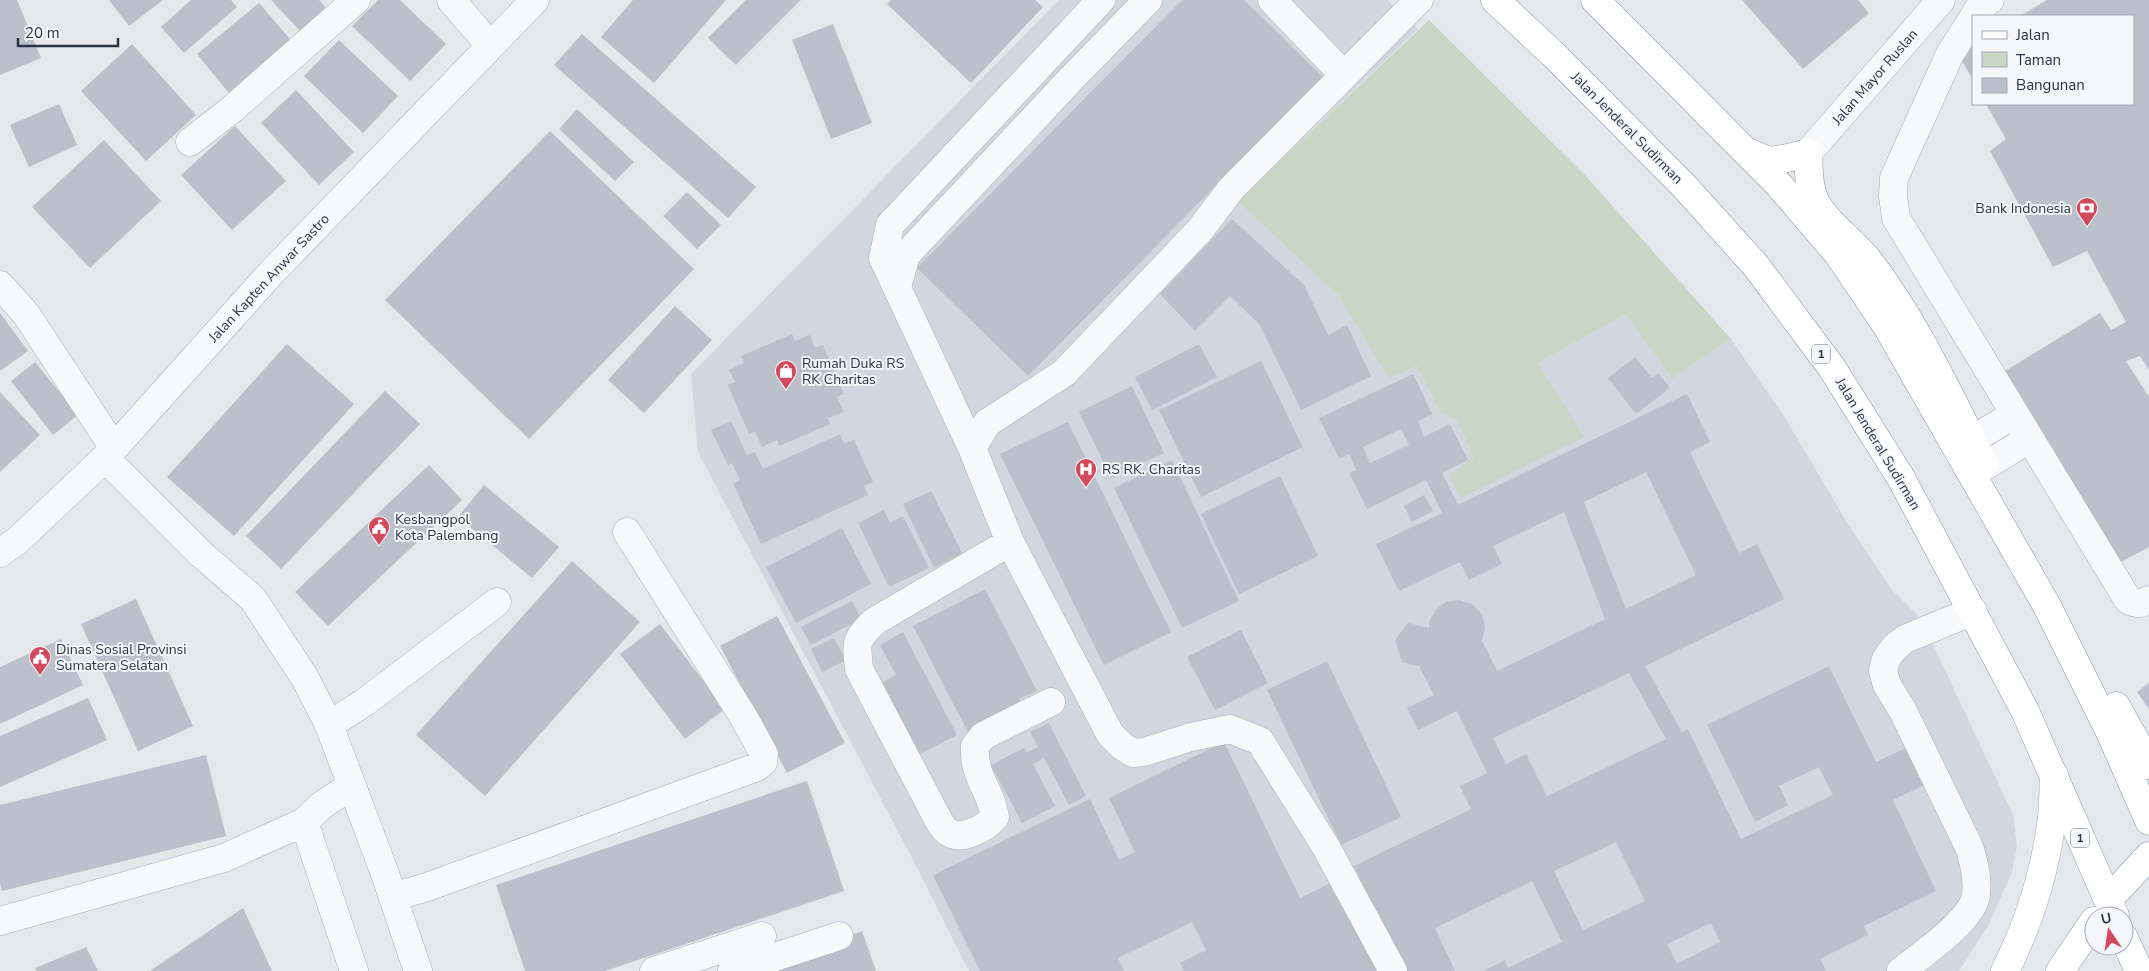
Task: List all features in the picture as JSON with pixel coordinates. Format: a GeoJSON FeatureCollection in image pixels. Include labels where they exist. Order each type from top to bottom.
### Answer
{"type":"FeatureCollection","features":[{"type":"Feature","properties":{"kind":"main road","name":"Jalan Jenderal Sudirman"},"geometry":{"type":"LineString","coordinates":[[1495,0],[1554,55],[1671,173],[1756,266],[1832,368],[1901,478],[2025,711],[2054,775],[2101,906]]}},
{"type":"Feature","properties":{"kind":"main road"},"geometry":{"type":"LineString","coordinates":[[1595,0],[1779,185],[1838,254],[1888,328],[2047,606],[2110,732],[2149,821]]}},
{"type":"Feature","properties":{"kind":"main road"},"geometry":{"type":"LineString","coordinates":[[1744,151],[1768,161],[1783,160],[1808,152],[1809,181],[1815,202],[1867,260],[1903,313],[1925,350],[1998,491],[2054,585],[2089,649],[2111,697],[2149,765]]}},
{"type":"Feature","properties":{"kind":"main road"},"geometry":{"type":"LineString","coordinates":[[2005,971],[2019,943],[2034,902],[2052,824],[2054,775]]}},
{"type":"Feature","properties":{"kind":"main road"},"geometry":{"type":"LineString","coordinates":[[2109,906],[2149,856]]}},
{"type":"Feature","properties":{"kind":"main road"},"geometry":{"type":"LineString","coordinates":[[2060,971],[2084,939]]}},
{"type":"Feature","properties":{"kind":"main road"},"geometry":{"type":"LineString","coordinates":[[2132,956],[2139,971],[2149,958]]}},
{"type":"Feature","properties":{"kind":"street"},"geometry":{"type":"LineString","coordinates":[[190,142],[232,110],[356,0]]}},
{"type":"Feature","properties":{"kind":"street"},"geometry":{"type":"LineString","coordinates":[[451,0],[490,45]]}},
{"type":"Feature","properties":{"kind":"street","name":"Jalan Kapten Anwar Sastro"},"geometry":{"type":"LineString","coordinates":[[0,553],[17,541],[110,453],[272,272],[535,0]]}},
{"type":"Feature","properties":{"kind":"street"},"geometry":{"type":"LineString","coordinates":[[1101,0],[890,225],[883,258],[972,448],[1010,542],[1110,734],[1122,746],[1133,753],[1144,752],[1191,737],[1230,729],[1260,741],[1326,847],[1394,971]]}},
{"type":"Feature","properties":{"kind":"street"},"geometry":{"type":"LineString","coordinates":[[897,287],[906,255],[1148,0]]}},
{"type":"Feature","properties":{"kind":"street"},"geometry":{"type":"LineString","coordinates":[[1272,0],[1344,75]]}},
{"type":"Feature","properties":{"kind":"street"},"geometry":{"type":"LineString","coordinates":[[972,448],[987,423],[1064,374],[1200,230],[1231,189],[1419,0]]}},
{"type":"Feature","properties":{"kind":"street","name":"Jalan Mayor Ruslan"},"geometry":{"type":"LineString","coordinates":[[1808,152],[1941,0]]}},
{"type":"Feature","properties":{"kind":"street"},"geometry":{"type":"LineString","coordinates":[[1974,15],[1979,8],[1990,0]]}},
{"type":"Feature","properties":{"kind":"street"},"geometry":{"type":"LineString","coordinates":[[1972,19],[1950,54],[1894,178],[1893,196],[1896,218],[2128,600],[2134,603],[2144,603],[2149,600]]}},
{"type":"Feature","properties":{"kind":"street"},"geometry":{"type":"LineString","coordinates":[[0,286],[26,314],[110,453],[201,554],[252,599],[305,678],[329,725],[393,897],[418,971]]}},
{"type":"Feature","properties":{"kind":"street"},"geometry":{"type":"LineString","coordinates":[[1972,440],[2015,414]]}},
{"type":"Feature","properties":{"kind":"street"},"geometry":{"type":"LineString","coordinates":[[1985,466],[2029,438]]}},
{"type":"Feature","properties":{"kind":"street"},"geometry":{"type":"LineString","coordinates":[[393,897],[446,881],[757,767],[763,762],[764,754],[743,716],[627,532]]}},
{"type":"Feature","properties":{"kind":"street"},"geometry":{"type":"LineString","coordinates":[[1010,542],[875,621],[860,635],[857,650],[859,669],[940,823],[949,833],[961,836],[990,823],[995,817],[994,809],[976,770],[975,746],[983,736],[1051,702]]}},
{"type":"Feature","properties":{"kind":"street"},"geometry":{"type":"LineString","coordinates":[[329,725],[365,702],[497,602]]}},
{"type":"Feature","properties":{"kind":"street"},"geometry":{"type":"LineString","coordinates":[[1901,971],[1965,919],[1976,897],[1976,871],[1970,849],[1903,711],[1887,685],[1883,671],[1886,659],[1895,647],[1905,639],[1973,611]]}},
{"type":"Feature","properties":{"kind":"street"},"geometry":{"type":"LineString","coordinates":[[0,921],[224,858],[304,822],[322,805],[351,786]]}},
{"type":"Feature","properties":{"kind":"street"},"geometry":{"type":"LineString","coordinates":[[304,822],[354,971]]}},
{"type":"Feature","properties":{"kind":"street"},"geometry":{"type":"LineString","coordinates":[[654,971],[762,936]]}},
{"type":"Feature","properties":{"kind":"street"},"geometry":{"type":"LineString","coordinates":[[732,971],[840,936]]}},
{"type":"Feature","properties":{"kind":"shaded area","name":"RS RK. Charitas"},"geometry":{"type":"Polygon","coordinates":[[[1059,0],[1387,0],[1418,29],[1237,201],[1338,295],[1389,377],[1417,366],[1440,412],[1457,420],[1473,459],[1583,437],[1538,363],[1626,314],[1672,379],[1731,339],[1785,418],[1845,519],[1892,590],[1921,619],[2013,815],[2017,846],[2012,872],[1988,926],[1959,971],[969,971],[922,877],[698,452],[691,374],[1059,0]]]}},
{"type":"Feature","properties":{"kind":"green space"},"geometry":{"type":"Polygon","coordinates":[[[1429,20],[1584,174],[1731,339],[1672,379],[1626,314],[1538,363],[1584,437],[1460,498],[1450,475],[1473,458],[1457,420],[1440,412],[1417,366],[1389,378],[1338,295],[1237,201],[1429,20]]]}},
{"type":"Feature","properties":{"kind":"building"},"geometry":{"type":"Polygon","coordinates":[[[0,0],[17,0],[41,58],[0,75],[0,0]]]}},
{"type":"Feature","properties":{"kind":"building"},"geometry":{"type":"Polygon","coordinates":[[[109,0],[163,0],[129,26],[109,0]]]}},
{"type":"Feature","properties":{"kind":"building"},"geometry":{"type":"Polygon","coordinates":[[[191,0],[231,0],[237,7],[184,53],[161,27],[191,0]]]}},
{"type":"Feature","properties":{"kind":"building"},"geometry":{"type":"Polygon","coordinates":[[[271,0],[319,0],[328,10],[302,33],[271,0]]]}},
{"type":"Feature","properties":{"kind":"building"},"geometry":{"type":"Polygon","coordinates":[[[378,0],[400,0],[446,44],[410,81],[352,26],[378,0]]]}},
{"type":"Feature","properties":{"kind":"building"},"geometry":{"type":"Polygon","coordinates":[[[633,0],[726,0],[654,83],[601,37],[633,0]]]}},
{"type":"Feature","properties":{"kind":"building"},"geometry":{"type":"Polygon","coordinates":[[[746,0],[801,0],[736,65],[708,38],[746,0]]]}},
{"type":"Feature","properties":{"kind":"building"},"geometry":{"type":"Polygon","coordinates":[[[891,0],[1035,0],[1043,7],[971,83],[887,4],[891,0]]]}},
{"type":"Feature","properties":{"kind":"building"},"geometry":{"type":"Polygon","coordinates":[[[1182,0],[1244,0],[1323,77],[1028,376],[917,268],[1182,0]]]}},
{"type":"Feature","properties":{"kind":"building"},"geometry":{"type":"Polygon","coordinates":[[[1742,0],[1858,0],[1869,13],[1803,69],[1742,0]]]}},
{"type":"Feature","properties":{"kind":"building"},"geometry":{"type":"Polygon","coordinates":[[[2047,0],[2149,0],[2149,370],[2140,356],[2126,361],[2149,397],[2149,547],[2113,566],[2005,371],[2100,313],[2111,330],[2126,322],[2087,251],[2053,267],[1990,151],[2006,139],[1987,105],[2134,105],[2134,15],[2022,15],[2047,0]]]}},
{"type":"Feature","properties":{"kind":"building"},"geometry":{"type":"Polygon","coordinates":[[[259,3],[296,46],[233,98],[197,54],[259,3]]]}},
{"type":"Feature","properties":{"kind":"building"},"geometry":{"type":"Polygon","coordinates":[[[833,24],[872,123],[831,139],[792,40],[833,24]]]}},
{"type":"Feature","properties":{"kind":"building"},"geometry":{"type":"Polygon","coordinates":[[[582,34],[756,187],[728,218],[554,65],[582,34]]]}},
{"type":"Feature","properties":{"kind":"building"},"geometry":{"type":"Polygon","coordinates":[[[339,40],[398,96],[363,133],[304,76],[339,40]]]}},
{"type":"Feature","properties":{"kind":"building"},"geometry":{"type":"Polygon","coordinates":[[[132,44],[196,115],[146,161],[81,91],[132,44]]]}},
{"type":"Feature","properties":{"kind":"building"},"geometry":{"type":"Polygon","coordinates":[[[1972,45],[1972,78],[1957,53],[1972,45]]]}},
{"type":"Feature","properties":{"kind":"building"},"geometry":{"type":"Polygon","coordinates":[[[296,90],[354,152],[319,185],[261,123],[296,90]]]}},
{"type":"Feature","properties":{"kind":"building"},"geometry":{"type":"Polygon","coordinates":[[[59,104],[77,145],[29,167],[10,125],[59,104]]]}},
{"type":"Feature","properties":{"kind":"building"},"geometry":{"type":"Polygon","coordinates":[[[577,109],[634,162],[615,181],[559,129],[577,109]]]}},
{"type":"Feature","properties":{"kind":"building"},"geometry":{"type":"Polygon","coordinates":[[[235,126],[286,181],[232,230],[181,175],[235,126]]]}},
{"type":"Feature","properties":{"kind":"building"},"geometry":{"type":"Polygon","coordinates":[[[550,131],[694,269],[529,439],[385,300],[550,131]]]}},
{"type":"Feature","properties":{"kind":"building"},"geometry":{"type":"Polygon","coordinates":[[[104,140],[161,201],[90,268],[32,207],[104,140]]]}},
{"type":"Feature","properties":{"kind":"building"},"geometry":{"type":"Polygon","coordinates":[[[687,192],[721,225],[697,249],[663,216],[687,192]]]}},
{"type":"Feature","properties":{"kind":"building"},"geometry":{"type":"Polygon","coordinates":[[[1232,219],[1304,285],[1328,335],[1347,325],[1371,376],[1301,410],[1260,325],[1230,296],[1195,331],[1160,294],[1232,219]]]}},
{"type":"Feature","properties":{"kind":"building"},"geometry":{"type":"Polygon","coordinates":[[[675,306],[712,340],[644,413],[608,380],[675,306]]]}},
{"type":"Feature","properties":{"kind":"building"},"geometry":{"type":"Polygon","coordinates":[[[0,313],[28,351],[0,371],[0,313]]]}},
{"type":"Feature","properties":{"kind":"building","name":"Rumah Duka RS RK Charitas"},"geometry":{"type":"Polygon","coordinates":[[[792,334],[795,341],[810,335],[815,348],[823,345],[844,394],[837,397],[844,412],[828,418],[830,424],[779,446],[777,440],[762,447],[755,431],[749,434],[728,385],[735,382],[729,370],[744,363],[741,356],[792,334]]]}},
{"type":"Feature","properties":{"kind":"building"},"geometry":{"type":"Polygon","coordinates":[[[287,344],[354,404],[234,536],[167,477],[287,344]]]}},
{"type":"Feature","properties":{"kind":"building"},"geometry":{"type":"Polygon","coordinates":[[[1199,344],[1217,377],[1152,410],[1135,377],[1199,344]]]}},
{"type":"Feature","properties":{"kind":"building"},"geometry":{"type":"Polygon","coordinates":[[[1635,357],[1652,378],[1658,373],[1670,388],[1636,414],[1608,378],[1635,357]]]}},
{"type":"Feature","properties":{"kind":"building"},"geometry":{"type":"Polygon","coordinates":[[[1261,361],[1303,447],[1201,497],[1159,410],[1261,361]]]}},
{"type":"Feature","properties":{"kind":"building"},"geometry":{"type":"Polygon","coordinates":[[[35,362],[78,415],[53,435],[11,381],[35,362]]]}},
{"type":"Feature","properties":{"kind":"building"},"geometry":{"type":"Polygon","coordinates":[[[1413,374],[1432,414],[1418,421],[1424,437],[1450,424],[1468,460],[1442,473],[1458,505],[1687,394],[1710,442],[1690,452],[1739,553],[1757,544],[1784,599],[1645,666],[1682,732],[1688,729],[1741,839],[1833,795],[1819,767],[1779,786],[1788,805],[1755,822],[1707,725],[1829,666],[1876,762],[1910,746],[1928,783],[1893,800],[1936,891],[1864,926],[1868,935],[1820,959],[1826,971],[1483,971],[1505,960],[1508,968],[1562,942],[1532,881],[1435,928],[1455,971],[1403,971],[1354,866],[1471,809],[1460,786],[1487,773],[1457,711],[1418,730],[1407,708],[1434,695],[1419,666],[1402,662],[1395,640],[1408,623],[1429,628],[1429,622],[1435,610],[1446,602],[1459,600],[1472,604],[1482,614],[1485,627],[1482,641],[1497,671],[1605,619],[1564,512],[1493,546],[1502,564],[1469,580],[1460,562],[1399,591],[1376,544],[1442,513],[1426,480],[1367,509],[1349,473],[1356,470],[1349,454],[1339,459],[1319,418],[1413,374]],[[1401,429],[1363,447],[1370,463],[1409,445],[1401,429]],[[1646,472],[1584,502],[1626,609],[1696,575],[1646,472]],[[1629,673],[1493,738],[1506,764],[1526,754],[1547,796],[1666,739],[1629,673]],[[1616,842],[1554,871],[1583,930],[1645,901],[1616,842]],[[1711,923],[1667,944],[1677,964],[1720,942],[1711,923]]]}},
{"type":"Feature","properties":{"kind":"building"},"geometry":{"type":"Polygon","coordinates":[[[1132,386],[1164,453],[1111,478],[1079,412],[1132,386]]]}},
{"type":"Feature","properties":{"kind":"building"},"geometry":{"type":"Polygon","coordinates":[[[385,391],[420,424],[281,569],[246,536],[385,391]]]}},
{"type":"Feature","properties":{"kind":"building"},"geometry":{"type":"Polygon","coordinates":[[[0,392],[40,435],[0,472],[0,392]]]}},
{"type":"Feature","properties":{"kind":"building"},"geometry":{"type":"Polygon","coordinates":[[[731,421],[747,455],[755,452],[763,469],[840,434],[844,444],[854,440],[873,482],[864,486],[868,495],[761,544],[733,483],[740,480],[732,463],[728,465],[711,430],[731,421]]]}},
{"type":"Feature","properties":{"kind":"building"},"geometry":{"type":"Polygon","coordinates":[[[1068,422],[1171,632],[1104,665],[1000,454],[1068,422]]]}},
{"type":"Feature","properties":{"kind":"building"},"geometry":{"type":"Polygon","coordinates":[[[1172,460],[1239,601],[1182,628],[1114,488],[1172,460]]]}},
{"type":"Feature","properties":{"kind":"building","name":"Kesbangpol Kota Palembang"},"geometry":{"type":"Polygon","coordinates":[[[429,465],[462,500],[328,626],[295,592],[429,465]]]}},
{"type":"Feature","properties":{"kind":"building"},"geometry":{"type":"Polygon","coordinates":[[[1280,476],[1318,556],[1239,594],[1201,514],[1280,476]]]}},
{"type":"Feature","properties":{"kind":"building"},"geometry":{"type":"Polygon","coordinates":[[[484,485],[559,547],[532,578],[458,517],[484,485]]]}},
{"type":"Feature","properties":{"kind":"building"},"geometry":{"type":"Polygon","coordinates":[[[931,491],[962,553],[934,568],[903,504],[931,491]]]}},
{"type":"Feature","properties":{"kind":"building"},"geometry":{"type":"Polygon","coordinates":[[[1424,495],[1433,511],[1412,522],[1404,506],[1424,495]]]}},
{"type":"Feature","properties":{"kind":"building"},"geometry":{"type":"Polygon","coordinates":[[[884,510],[890,523],[903,516],[929,568],[889,587],[858,523],[884,510]]]}},
{"type":"Feature","properties":{"kind":"building"},"geometry":{"type":"Polygon","coordinates":[[[842,528],[871,584],[796,623],[766,567],[842,528]]]}},
{"type":"Feature","properties":{"kind":"building"},"geometry":{"type":"Polygon","coordinates":[[[572,561],[640,622],[485,796],[416,735],[572,561]]]}},
{"type":"Feature","properties":{"kind":"building"},"geometry":{"type":"Polygon","coordinates":[[[985,589],[1037,691],[1019,699],[1024,709],[970,736],[913,626],[985,589]]]}},
{"type":"Feature","properties":{"kind":"building"},"geometry":{"type":"Polygon","coordinates":[[[136,599],[193,726],[138,751],[81,624],[136,599]]]}},
{"type":"Feature","properties":{"kind":"building"},"geometry":{"type":"Polygon","coordinates":[[[852,601],[861,619],[811,645],[801,627],[852,601]]]}},
{"type":"Feature","properties":{"kind":"building"},"geometry":{"type":"Polygon","coordinates":[[[777,616],[845,743],[787,773],[720,646],[777,616]]]}},
{"type":"Feature","properties":{"kind":"building"},"geometry":{"type":"Polygon","coordinates":[[[660,624],[725,709],[685,739],[620,654],[660,624]]]}},
{"type":"Feature","properties":{"kind":"building"},"geometry":{"type":"Polygon","coordinates":[[[1241,630],[1268,683],[1215,710],[1187,657],[1241,630]]]}},
{"type":"Feature","properties":{"kind":"building"},"geometry":{"type":"Polygon","coordinates":[[[903,632],[957,735],[916,756],[878,685],[896,675],[880,645],[903,632]]]}},
{"type":"Feature","properties":{"kind":"building"},"geometry":{"type":"Polygon","coordinates":[[[834,638],[846,660],[822,672],[811,649],[834,638]]]}},
{"type":"Feature","properties":{"kind":"building","name":"Dinas Sosial Provinsi Sumatera Selatan"},"geometry":{"type":"Polygon","coordinates":[[[61,639],[83,685],[0,724],[0,667],[61,639]]]}},
{"type":"Feature","properties":{"kind":"building"},"geometry":{"type":"Polygon","coordinates":[[[1327,661],[1401,817],[1341,845],[1267,690],[1327,661]]]}},
{"type":"Feature","properties":{"kind":"building"},"geometry":{"type":"Polygon","coordinates":[[[2149,683],[2149,709],[2137,692],[2149,683]]]}},
{"type":"Feature","properties":{"kind":"building"},"geometry":{"type":"Polygon","coordinates":[[[88,698],[107,740],[0,787],[0,736],[88,698]]]}},
{"type":"Feature","properties":{"kind":"building"},"geometry":{"type":"Polygon","coordinates":[[[1049,723],[1086,796],[1069,805],[1044,758],[1033,764],[1055,806],[1022,823],[991,765],[1024,748],[1027,752],[1038,747],[1030,732],[1049,723]]]}},
{"type":"Feature","properties":{"kind":"building"},"geometry":{"type":"Polygon","coordinates":[[[1224,742],[1300,898],[1339,879],[1384,971],[1184,971],[1180,963],[1206,950],[1192,922],[1118,958],[1124,971],[980,971],[933,875],[1090,799],[1119,860],[1135,852],[1109,798],[1224,742]]]}},
{"type":"Feature","properties":{"kind":"building"},"geometry":{"type":"Polygon","coordinates":[[[206,755],[226,836],[2,891],[0,883],[0,805],[206,755]]]}},
{"type":"Feature","properties":{"kind":"building"},"geometry":{"type":"Polygon","coordinates":[[[807,781],[844,891],[605,971],[525,971],[496,885],[807,781]]]}},
{"type":"Feature","properties":{"kind":"building"},"geometry":{"type":"Polygon","coordinates":[[[243,908],[272,971],[150,971],[243,908]]]}},
{"type":"Feature","properties":{"kind":"building"},"geometry":{"type":"Polygon","coordinates":[[[862,931],[876,971],[746,971],[862,931]]]}},
{"type":"Feature","properties":{"kind":"building"},"geometry":{"type":"Polygon","coordinates":[[[86,947],[98,971],[37,971],[35,968],[86,947]]]}},
{"type":"Feature","properties":{"kind":"place","name":"Bank Indonesia"},"geometry":{"type":"Point","coordinates":[2087,227]}},
{"type":"Feature","properties":{"kind":"place","name":"Rumah Duka RS RK Charitas"},"geometry":{"type":"Point","coordinates":[786,390]}},
{"type":"Feature","properties":{"kind":"place","name":"RS RK. Charitas"},"geometry":{"type":"Point","coordinates":[1086,488]}},
{"type":"Feature","properties":{"kind":"place","name":"Kesbangpol Kota Palembang"},"geometry":{"type":"Point","coordinates":[379,546]}},
{"type":"Feature","properties":{"kind":"place","name":"Dinas Sosial Provinsi Sumatera Selatan"},"geometry":{"type":"Point","coordinates":[40,676]}}]}
